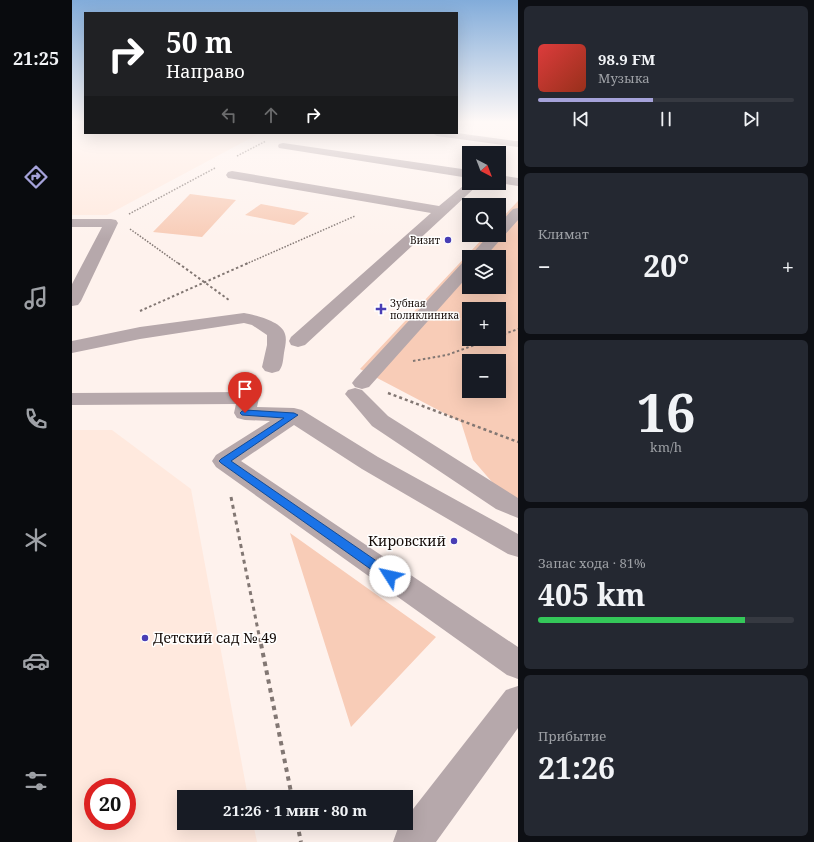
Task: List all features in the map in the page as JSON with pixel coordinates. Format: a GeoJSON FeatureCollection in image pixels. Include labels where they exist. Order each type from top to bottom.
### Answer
{"type":"FeatureCollection","features":[{"type":"Feature","properties":{"kind":"lane"},"geometry":{"type":"LineString","coordinates":[[378,160],[462,173]]}},
{"type":"Feature","properties":{"kind":"lane"},"geometry":{"type":"LineString","coordinates":[[232,175],[442,211]]}},
{"type":"Feature","properties":{"kind":"lane"},"geometry":{"type":"LineString","coordinates":[[506,180],[518,182]]}},
{"type":"Feature","properties":{"kind":"lane"},"geometry":{"type":"LineString","coordinates":[[298,341],[466,190]]}},
{"type":"Feature","properties":{"kind":"lane"},"geometry":{"type":"LineString","coordinates":[[506,225],[518,212]]}},
{"type":"Feature","properties":{"kind":"lane"},"geometry":{"type":"LineString","coordinates":[[72,223],[111,223],[72,301]]}},
{"type":"Feature","properties":{"kind":"lane"},"geometry":{"type":"LineString","coordinates":[[483,250],[491,242]]}},
{"type":"Feature","properties":{"kind":"lane"},"geometry":{"type":"LineString","coordinates":[[462,273],[358,388],[380,421],[505,503],[518,509]]}},
{"type":"Feature","properties":{"kind":"lane"},"geometry":{"type":"LineString","coordinates":[[72,346],[140,332],[244,318],[258,321],[276,333],[276,345],[272,367]]}},
{"type":"Feature","properties":{"kind":"lane"},"geometry":{"type":"LineString","coordinates":[[72,399],[248,398],[245,413],[294,415],[370,463],[518,546]]}},
{"type":"Feature","properties":{"kind":"lane"},"geometry":{"type":"LineString","coordinates":[[294,415],[224,461],[518,665]]}},
{"type":"Feature","properties":{"kind":"lane"},"geometry":{"type":"LineString","coordinates":[[412,842],[518,701]]}},
{"type":"Feature","properties":{"kind":"path"},"geometry":{"type":"LineString","coordinates":[[111,223],[216,167]]}},
{"type":"Feature","properties":{"kind":"path"},"geometry":{"type":"LineString","coordinates":[[136,312],[387,202]]}},
{"type":"Feature","properties":{"kind":"path"},"geometry":{"type":"LineString","coordinates":[[111,223],[134,230],[258,321]]}},
{"type":"Feature","properties":{"kind":"path"},"geometry":{"type":"LineString","coordinates":[[506,333],[518,329]]}},
{"type":"Feature","properties":{"kind":"path"},"geometry":{"type":"LineString","coordinates":[[409,362],[447,355],[472,346]]}},
{"type":"Feature","properties":{"kind":"path"},"geometry":{"type":"LineString","coordinates":[[358,388],[518,442]]}},
{"type":"Feature","properties":{"kind":"path"},"geometry":{"type":"LineString","coordinates":[[224,461],[291,790]]}},
{"type":"Feature","properties":{"kind":"path"},"geometry":{"type":"LineString","coordinates":[[298,830],[301,842]]}},
{"type":"Feature","properties":{"kind":"shaded area"},"geometry":{"type":"Polygon","coordinates":[[[72,160],[209,160],[107,215],[72,215],[72,160]]]}},
{"type":"Feature","properties":{"kind":"shaded area"},"geometry":{"type":"Polygon","coordinates":[[[190,194],[236,200],[202,237],[153,232],[190,194]]]}},
{"type":"Feature","properties":{"kind":"shaded area"},"geometry":{"type":"Polygon","coordinates":[[[518,201],[518,501],[505,497],[473,460],[461,422],[360,369],[462,261],[462,294],[506,294],[506,250],[472,250],[479,242],[506,242],[506,214],[518,201]]]}},
{"type":"Feature","properties":{"kind":"shaded area"},"geometry":{"type":"Polygon","coordinates":[[[261,204],[309,213],[294,225],[245,215],[261,204]]]}},
{"type":"Feature","properties":{"kind":"shaded area","name":"Детский сад № 49"},"geometry":{"type":"Polygon","coordinates":[[[72,430],[112,430],[191,489],[247,790],[177,790],[177,830],[254,830],[257,842],[72,842],[72,430]]]}},
{"type":"Feature","properties":{"kind":"shaded area"},"geometry":{"type":"Polygon","coordinates":[[[290,533],[436,637],[351,727],[290,533]]]}},
{"type":"Feature","properties":{"kind":"place","name":"Визит"},"geometry":{"type":"Point","coordinates":[448,240]}},
{"type":"Feature","properties":{"kind":"place","name":"Зубная поликлиника"},"geometry":{"type":"Point","coordinates":[381,309]}},
{"type":"Feature","properties":{"kind":"place","name":"Кировский"},"geometry":{"type":"Point","coordinates":[454,541]}},
{"type":"Feature","properties":{"kind":"place","name":"Детский сад № 49"},"geometry":{"type":"Point","coordinates":[145,638]}},
{"type":"Feature","properties":{"kind":"route"},"geometry":{"type":"LineString","coordinates":[[245,413],[294,415],[224,461],[390,576]]}}]}
